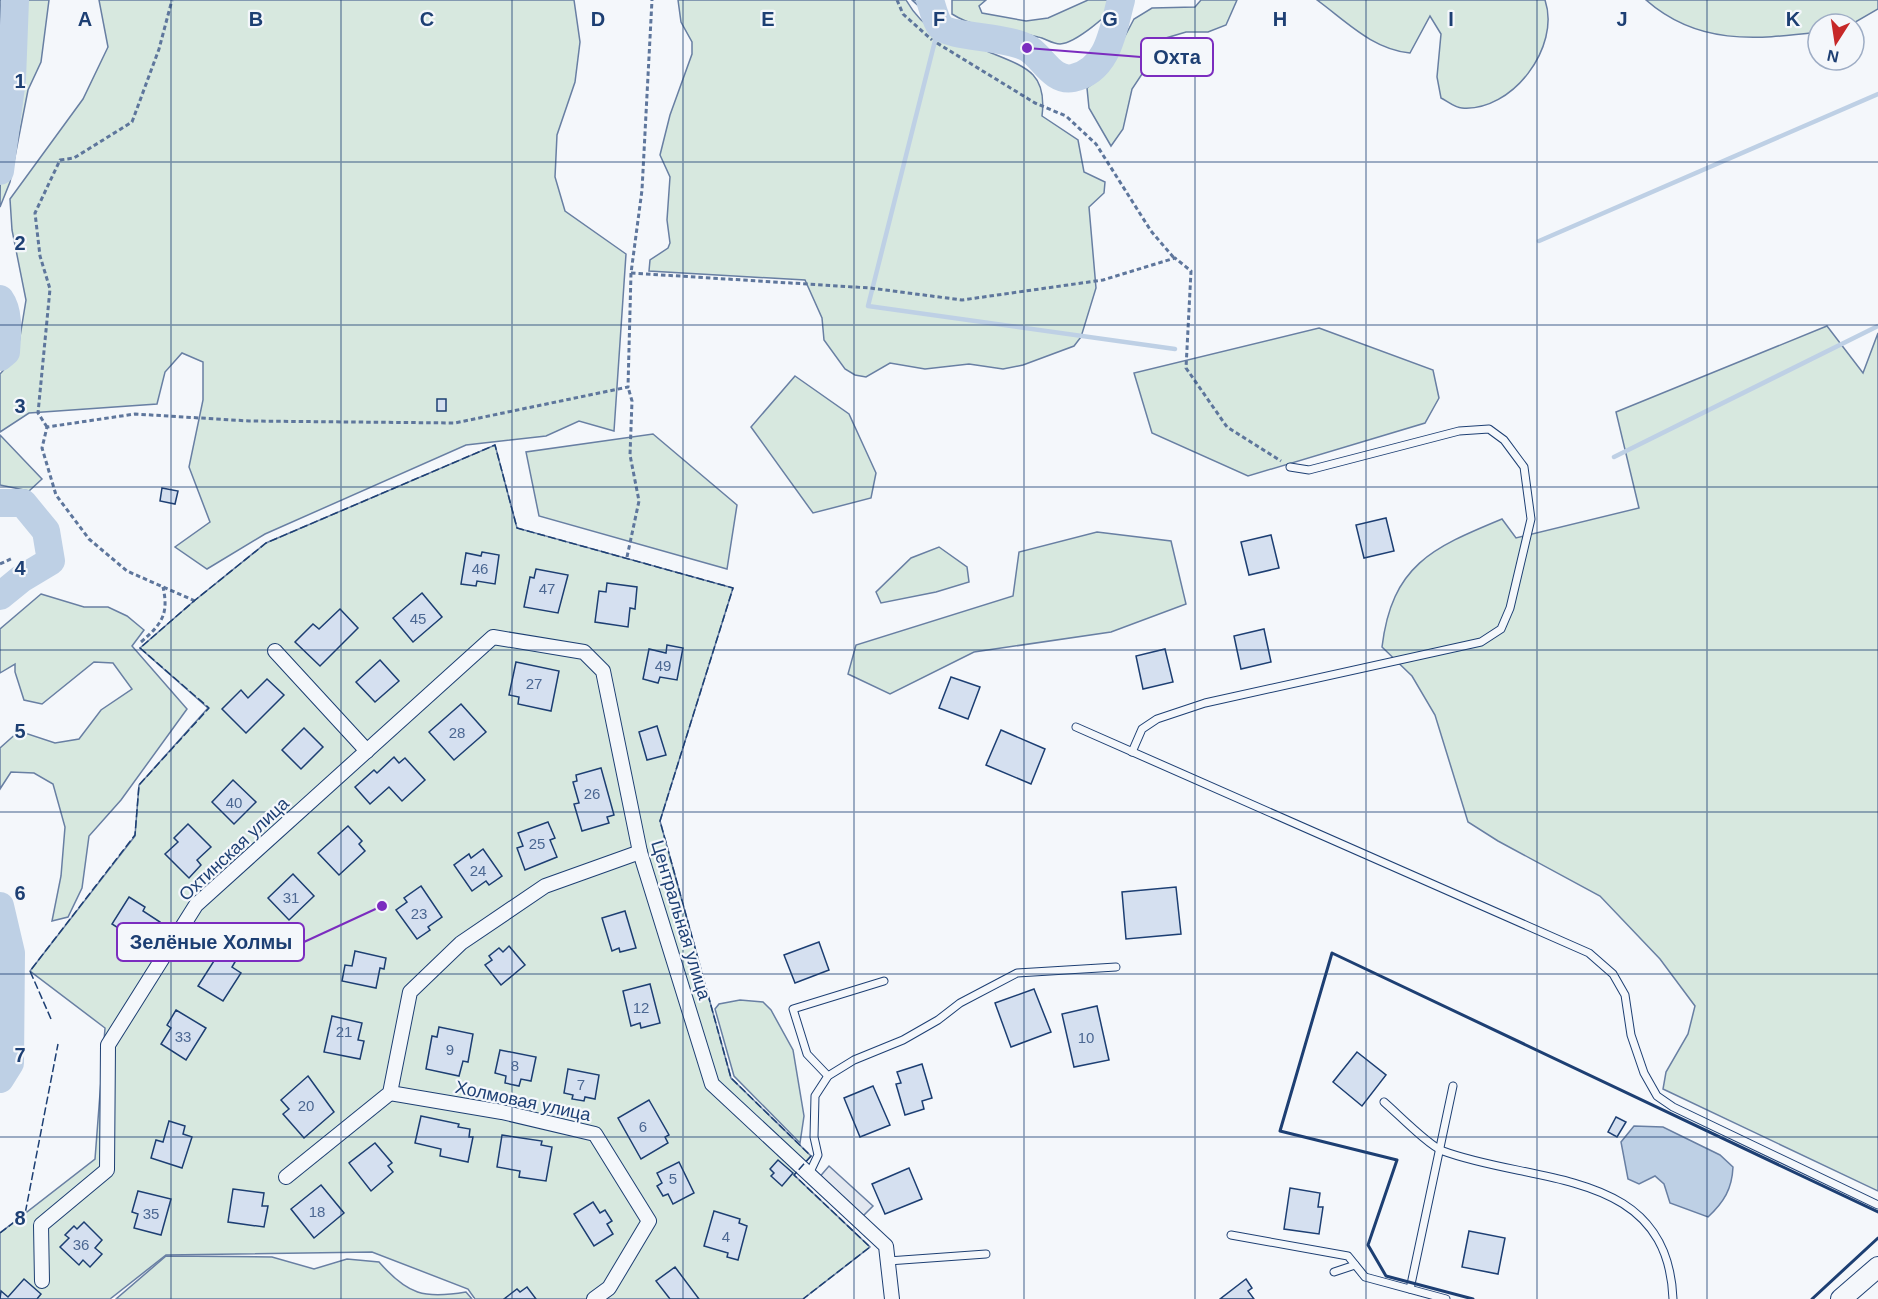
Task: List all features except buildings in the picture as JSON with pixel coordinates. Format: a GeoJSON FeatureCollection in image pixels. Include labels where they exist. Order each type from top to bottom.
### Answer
{"type":"FeatureCollection","features":[{"type":"Feature","properties":{"kind":"street","name":"Охтинская улица"},"geometry":{"type":"LineString","coordinates":[[42,1281],[41,1225],[106,1170],[108,1045],[196,906],[493,637],[584,652]]}},
{"type":"Feature","properties":{"kind":"street"},"geometry":{"type":"LineString","coordinates":[[275,651],[367,751]]}},
{"type":"Feature","properties":{"kind":"street","name":"Центральная улица"},"geometry":{"type":"LineString","coordinates":[[584,652],[603,671],[640,852],[712,1084],[886,1246],[888,1261]]}},
{"type":"Feature","properties":{"kind":"street"},"geometry":{"type":"LineString","coordinates":[[286,1177],[390,1093],[410,992],[452,951],[545,886],[640,852]]}},
{"type":"Feature","properties":{"kind":"street","name":"Холмовая улица"},"geometry":{"type":"LineString","coordinates":[[390,1093],[502,1112],[595,1134],[649,1221],[609,1288],[594,1299]]}},
{"type":"Feature","properties":{"kind":"street"},"geometry":{"type":"LineString","coordinates":[[888,1261],[892,1299]]}},
{"type":"Feature","properties":{"kind":"street"},"geometry":{"type":"LineString","coordinates":[[1841,1299],[1878,1267]]}},
{"type":"Feature","properties":{"kind":"lane"},"geometry":{"type":"LineString","coordinates":[[1132,752],[1142,729],[1157,719],[1186,710],[1481,642],[1501,629],[1510,608],[1531,519],[1524,467],[1504,440],[1489,429],[1459,431],[1309,471],[1290,467]]}},
{"type":"Feature","properties":{"kind":"lane"},"geometry":{"type":"LineString","coordinates":[[1076,727],[1589,953],[1612,974],[1626,995],[1631,1035],[1644,1073],[1657,1096],[1673,1107],[1878,1205]]}},
{"type":"Feature","properties":{"kind":"lane"},"geometry":{"type":"LineString","coordinates":[[805,1170],[818,1155],[814,1128],[815,1096],[828,1076],[854,1060],[903,1040],[938,1020],[960,1003],[1017,973],[1116,967]]}},
{"type":"Feature","properties":{"kind":"lane"},"geometry":{"type":"LineString","coordinates":[[828,1076],[807,1054],[793,1009],[884,981]]}},
{"type":"Feature","properties":{"kind":"lane"},"geometry":{"type":"LineString","coordinates":[[1410,1289],[1453,1086]]}},
{"type":"Feature","properties":{"kind":"lane"},"geometry":{"type":"LineString","coordinates":[[1384,1102],[1441,1151],[1564,1180],[1625,1203],[1655,1232],[1672,1277],[1673,1299]]}},
{"type":"Feature","properties":{"kind":"lane"},"geometry":{"type":"LineString","coordinates":[[1232,1235],[1348,1256],[1365,1277],[1446,1299]]}},
{"type":"Feature","properties":{"kind":"lane"},"geometry":{"type":"LineString","coordinates":[[888,1261],[986,1254]]}},
{"type":"Feature","properties":{"kind":"lane"},"geometry":{"type":"LineString","coordinates":[[1334,1272],[1355,1265]]}},
{"type":"Feature","properties":{"kind":"path"},"geometry":{"type":"LineString","coordinates":[[172,0],[159,49],[132,122],[74,158],[60,160],[34,213],[40,256],[50,289],[38,413],[47,427],[42,448],[56,495],[97,545],[128,571],[195,601]]}},
{"type":"Feature","properties":{"kind":"path"},"geometry":{"type":"LineString","coordinates":[[627,557],[639,501],[630,455],[632,401],[628,387],[631,273],[642,190],[652,0]]}},
{"type":"Feature","properties":{"kind":"path"},"geometry":{"type":"LineString","coordinates":[[897,0],[903,14],[932,40]]}},
{"type":"Feature","properties":{"kind":"path"},"geometry":{"type":"LineString","coordinates":[[937,43],[1035,103],[1066,116],[1096,144],[1151,231],[1175,258],[1191,271],[1186,368],[1227,427],[1290,467]]}},
{"type":"Feature","properties":{"kind":"path"},"geometry":{"type":"LineString","coordinates":[[631,273],[870,288],[962,300],[1102,280],[1175,258]]}},
{"type":"Feature","properties":{"kind":"path"},"geometry":{"type":"LineString","coordinates":[[47,427],[135,414],[249,421],[455,423],[628,387]]}},
{"type":"Feature","properties":{"kind":"path"},"geometry":{"type":"LineString","coordinates":[[0,564],[13,558]]}},
{"type":"Feature","properties":{"kind":"path"},"geometry":{"type":"LineString","coordinates":[[141,642],[162,620],[167,604],[163,587]]}},
{"type":"Feature","properties":{"kind":"shaded area"},"geometry":{"type":"Polygon","coordinates":[[[0,0],[49,0],[41,62],[28,90],[10,182],[0,207],[2,45],[0,0]]]}},
{"type":"Feature","properties":{"kind":"shaded area"},"geometry":{"type":"Polygon","coordinates":[[[99,0],[574,0],[580,42],[575,82],[557,135],[555,177],[565,211],[626,254],[614,431],[579,421],[546,436],[466,445],[265,534],[207,569],[175,547],[210,522],[189,467],[203,400],[203,362],[182,353],[165,372],[157,404],[29,413],[0,432],[0,374],[17,355],[26,300],[12,230],[10,199],[83,99],[108,47],[99,0]]]}},
{"type":"Feature","properties":{"kind":"shaded area"},"geometry":{"type":"Polygon","coordinates":[[[678,0],[906,0],[920,19],[938,33],[969,41],[1017,64],[1033,75],[1042,91],[1042,116],[1078,140],[1084,172],[1105,182],[1104,193],[1089,207],[1096,288],[1081,337],[1074,346],[1023,365],[1003,369],[969,364],[925,369],[890,363],[866,377],[855,375],[845,369],[824,340],[822,318],[805,280],[649,271],[650,260],[668,248],[670,243],[667,220],[670,177],[660,155],[670,115],[692,54],[692,42],[681,22],[678,0]]]}},
{"type":"Feature","properties":{"kind":"shaded area"},"geometry":{"type":"Polygon","coordinates":[[[952,0],[986,0],[979,6],[982,13],[1026,21],[1048,18],[1088,0],[1117,0],[1108,13],[1092,27],[1075,39],[1060,44],[1027,34],[983,27],[962,20],[952,14],[952,0]]]}},
{"type":"Feature","properties":{"kind":"shaded area"},"geometry":{"type":"Polygon","coordinates":[[[1201,0],[1237,0],[1226,25],[1208,32],[1186,32],[1166,38],[1132,89],[1123,129],[1111,146],[1089,108],[1087,88],[1105,74],[1134,19],[1152,8],[1195,7],[1201,0]]]}},
{"type":"Feature","properties":{"kind":"shaded area"},"geometry":{"type":"Polygon","coordinates":[[[1317,0],[1545,0],[1548,18],[1546,37],[1539,56],[1514,88],[1498,99],[1481,106],[1459,108],[1441,98],[1437,77],[1441,34],[1430,16],[1410,53],[1372,40],[1317,0]]]}},
{"type":"Feature","properties":{"kind":"shaded area"},"geometry":{"type":"Polygon","coordinates":[[[1646,0],[1878,0],[1878,9],[1866,16],[1866,12],[1806,12],[1806,33],[1772,37],[1728,36],[1706,32],[1665,15],[1646,0]]]}},
{"type":"Feature","properties":{"kind":"shaded area"},"geometry":{"type":"Polygon","coordinates":[[[1827,326],[1863,373],[1878,333],[1878,1191],[1663,1089],[1666,1072],[1688,1034],[1695,1006],[1660,959],[1600,896],[1498,841],[1468,822],[1435,715],[1412,676],[1382,647],[1387,619],[1395,596],[1406,578],[1420,563],[1455,540],[1502,519],[1516,538],[1639,508],[1616,412],[1827,326]]]}},
{"type":"Feature","properties":{"kind":"shaded area"},"geometry":{"type":"Polygon","coordinates":[[[1319,328],[1433,370],[1439,398],[1425,423],[1248,476],[1152,433],[1134,373],[1319,328]]]}},
{"type":"Feature","properties":{"kind":"shaded area"},"geometry":{"type":"Polygon","coordinates":[[[795,376],[849,414],[876,473],[871,498],[813,513],[751,427],[795,376]]]}},
{"type":"Feature","properties":{"kind":"shaded area"},"geometry":{"type":"Polygon","coordinates":[[[653,434],[737,505],[727,569],[539,516],[526,452],[653,434]]]}},
{"type":"Feature","properties":{"kind":"shaded area"},"geometry":{"type":"Polygon","coordinates":[[[0,435],[42,479],[29,491],[0,485],[0,435]]]}},
{"type":"Feature","properties":{"kind":"shaded area"},"geometry":{"type":"Polygon","coordinates":[[[495,445],[517,528],[733,588],[660,821],[731,1078],[811,1156],[794,1175],[870,1247],[803,1299],[475,1299],[468,1289],[372,1252],[166,1255],[110,1299],[0,1299],[0,1233],[95,1159],[105,1028],[30,971],[135,836],[139,785],[208,708],[140,648],[266,543],[495,445]]]}},
{"type":"Feature","properties":{"kind":"shaded area"},"geometry":{"type":"Polygon","coordinates":[[[1097,532],[1171,541],[1186,604],[1111,632],[974,652],[890,694],[848,674],[856,645],[1013,596],[1019,552],[1097,532]]]}},
{"type":"Feature","properties":{"kind":"shaded area"},"geometry":{"type":"Polygon","coordinates":[[[939,547],[967,567],[969,582],[936,592],[881,603],[876,592],[911,558],[939,547]]]}},
{"type":"Feature","properties":{"kind":"shaded area"},"geometry":{"type":"Polygon","coordinates":[[[41,594],[84,607],[108,607],[127,616],[144,630],[132,646],[187,709],[121,800],[89,836],[82,888],[68,917],[52,921],[61,876],[65,827],[53,784],[34,773],[11,772],[0,789],[0,748],[19,731],[55,743],[79,739],[101,710],[132,689],[113,663],[94,662],[42,704],[24,700],[15,672],[15,664],[0,673],[0,629],[41,594]]]}},
{"type":"Feature","properties":{"kind":"shaded area"},"geometry":{"type":"Polygon","coordinates":[[[740,1000],[763,1002],[771,1010],[793,1050],[804,1116],[800,1143],[734,1076],[715,1009],[719,1004],[740,1000]]]}},
{"type":"Feature","properties":{"kind":"shaded area"},"geometry":{"type":"Polygon","coordinates":[[[829,1166],[873,1206],[860,1219],[817,1180],[829,1166]]]}},
{"type":"Feature","properties":{"kind":"shaded area"},"geometry":{"type":"Polygon","coordinates":[[[166,1256],[272,1257],[314,1269],[347,1259],[379,1262],[399,1282],[418,1292],[439,1295],[466,1292],[472,1299],[116,1299],[166,1256]]]}},
{"type":"Feature","properties":{"kind":"water"},"geometry":{"type":"Polygon","coordinates":[[[912,0],[940,0],[949,30],[939,25],[912,0]]]}},
{"type":"Feature","properties":{"kind":"water"},"geometry":{"type":"Polygon","coordinates":[[[1634,1126],[1663,1127],[1720,1155],[1733,1167],[1726,1195],[1708,1217],[1670,1203],[1664,1184],[1655,1176],[1639,1184],[1628,1179],[1621,1142],[1634,1126]]]}},
{"type":"Feature","properties":{"kind":"waterway"},"geometry":{"type":"LineString","coordinates":[[0,171],[12,79],[15,0]]}},
{"type":"Feature","properties":{"kind":"waterway"},"geometry":{"type":"LineString","coordinates":[[930,0],[940,26],[946,30],[1020,45],[1034,53],[1054,73],[1066,78],[1085,74],[1095,67],[1108,47],[1121,0]]}},
{"type":"Feature","properties":{"kind":"waterway"},"geometry":{"type":"LineString","coordinates":[[939,25],[868,306],[1175,349]]}},
{"type":"Feature","properties":{"kind":"waterway"},"geometry":{"type":"LineString","coordinates":[[1539,241],[1878,94]]}},
{"type":"Feature","properties":{"kind":"waterway"},"geometry":{"type":"LineString","coordinates":[[0,299],[7,317],[6,352],[0,357]]}},
{"type":"Feature","properties":{"kind":"waterway"},"geometry":{"type":"LineString","coordinates":[[1614,457],[1878,326]]}},
{"type":"Feature","properties":{"kind":"waterway"},"geometry":{"type":"LineString","coordinates":[[0,503],[23,503],[46,531],[51,561],[21,579],[0,596]]}},
{"type":"Feature","properties":{"kind":"waterway"},"geometry":{"type":"LineString","coordinates":[[0,906],[11,953],[10,1063],[0,1079]]}},
{"type":"Feature","properties":{"kind":"fence"},"geometry":{"type":"LineString","coordinates":[[51,1019],[30,971],[135,835],[139,785],[209,708],[140,648],[266,543],[495,445],[517,528],[733,588],[660,821],[731,1078],[811,1156],[794,1175],[870,1247],[803,1299]]}},
{"type":"Feature","properties":{"kind":"fence"},"geometry":{"type":"LineString","coordinates":[[0,1233],[25,1214],[58,1044]]}},
{"type":"Feature","properties":{"kind":"wall"},"geometry":{"type":"LineString","coordinates":[[1473,1299],[1386,1276],[1368,1245],[1397,1160],[1280,1131],[1332,953],[1878,1212]]}},
{"type":"Feature","properties":{"kind":"wall"},"geometry":{"type":"LineString","coordinates":[[1812,1299],[1878,1238]]}},
{"type":"Feature","properties":{"kind":"place","name":"Охта"},"geometry":{"type":"Point","coordinates":[1027,48]}},
{"type":"Feature","properties":{"kind":"place","name":"Зелёные Холмы"},"geometry":{"type":"Point","coordinates":[382,906]}}]}
